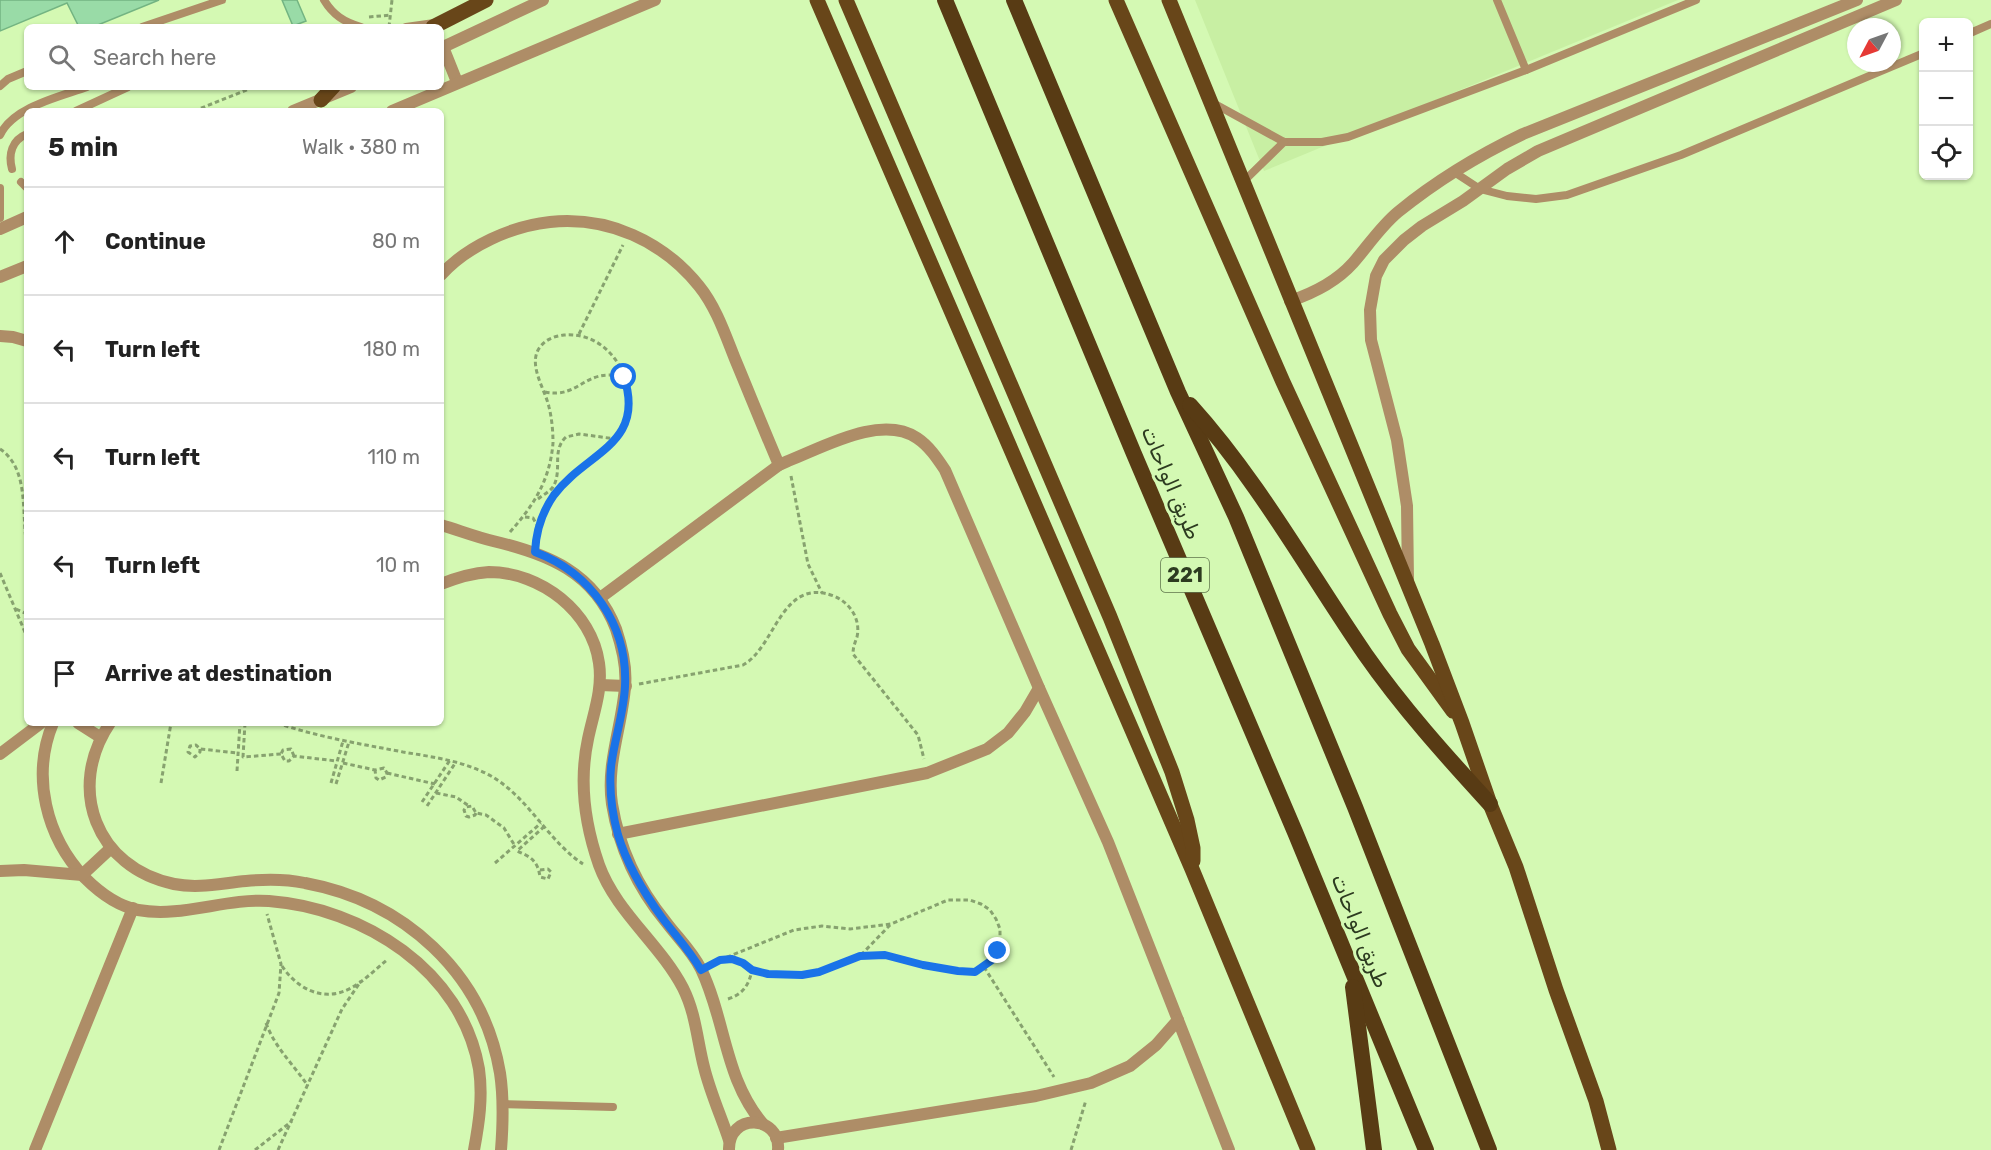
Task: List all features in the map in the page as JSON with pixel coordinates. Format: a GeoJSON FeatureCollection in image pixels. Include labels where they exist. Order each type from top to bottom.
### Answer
{"type":"FeatureCollection","features":[{"type":"Feature","properties":{"kind":"highway","name":"طريق الواحات"},"geometry":{"type":"LineString","coordinates":[[945,0],[1426,1150]]}},
{"type":"Feature","properties":{"kind":"highway","name":"طريق الواحات"},"geometry":{"type":"LineString","coordinates":[[1014,0],[1178,392],[1236,517],[1346,786],[1489,1150]]}},
{"type":"Feature","properties":{"kind":"highway"},"geometry":{"type":"LineString","coordinates":[[1178,392],[1236,462],[1366,656],[1451,761],[1490,804]]}},
{"type":"Feature","properties":{"kind":"highway"},"geometry":{"type":"LineString","coordinates":[[1350,965],[1374,1150]]}},
{"type":"Feature","properties":{"kind":"main road"},"geometry":{"type":"LineString","coordinates":[[817,0],[1192,869],[1308,1150]]}},
{"type":"Feature","properties":{"kind":"main road"},"geometry":{"type":"LineString","coordinates":[[846,0],[1110,617],[1172,772],[1193,848],[1192,869]]}},
{"type":"Feature","properties":{"kind":"main road"},"geometry":{"type":"LineString","coordinates":[[1116,0],[1283,382],[1404,641],[1436,690],[1462,723]]}},
{"type":"Feature","properties":{"kind":"main road"},"geometry":{"type":"LineString","coordinates":[[1169,0],[1462,723],[1490,804],[1516,867],[1556,990],[1596,1101],[1609,1150]]}},
{"type":"Feature","properties":{"kind":"main road"},"geometry":{"type":"LineString","coordinates":[[439,24],[483,1]]}},
{"type":"Feature","properties":{"kind":"main road"},"geometry":{"type":"LineString","coordinates":[[321,100],[330,90]]}},
{"type":"Feature","properties":{"kind":"street"},"geometry":{"type":"LineString","coordinates":[[444,46],[543,0]]}},
{"type":"Feature","properties":{"kind":"street"},"geometry":{"type":"LineString","coordinates":[[444,88],[655,0]]}},
{"type":"Feature","properties":{"kind":"street"},"geometry":{"type":"LineString","coordinates":[[1290,301],[1311,294],[1336,279],[1398,212],[1486,152],[1523,134],[1857,0]]}},
{"type":"Feature","properties":{"kind":"street"},"geometry":{"type":"LineString","coordinates":[[1408,586],[1407,506],[1397,440],[1371,340],[1370,310],[1376,276],[1384,260],[1422,226],[1538,151],[1896,0]]}},
{"type":"Feature","properties":{"kind":"street"},"geometry":{"type":"LineString","coordinates":[[444,52],[457,82]]}},
{"type":"Feature","properties":{"kind":"street"},"geometry":{"type":"LineString","coordinates":[[1666,77],[1672,94]]}},
{"type":"Feature","properties":{"kind":"street"},"geometry":{"type":"LineString","coordinates":[[301,108],[344,90]]}},
{"type":"Feature","properties":{"kind":"street"},"geometry":{"type":"LineString","coordinates":[[399,108],[439,90]]}},
{"type":"Feature","properties":{"kind":"street"},"geometry":{"type":"LineString","coordinates":[[0,229],[24,218]]}},
{"type":"Feature","properties":{"kind":"street"},"geometry":{"type":"LineString","coordinates":[[444,272],[483,243],[541,223],[564,220],[586,222],[628,232],[656,246],[680,264],[700,287],[716,313],[783,463]]}},
{"type":"Feature","properties":{"kind":"street"},"geometry":{"type":"LineString","coordinates":[[0,277],[24,267]]}},
{"type":"Feature","properties":{"kind":"street"},"geometry":{"type":"LineString","coordinates":[[0,336],[24,340]]}},
{"type":"Feature","properties":{"kind":"street"},"geometry":{"type":"LineString","coordinates":[[600,598],[783,463],[859,434],[880,429],[899,431],[916,438],[932,452],[945,470],[1108,842],[1228,1150]]}},
{"type":"Feature","properties":{"kind":"street"},"geometry":{"type":"LineString","coordinates":[[444,526],[535,552],[567,568],[600,598],[612,619],[620,640],[626,686],[611,767],[612,801],[618,834],[628,862],[642,888],[664,921],[692,953],[701,970],[712,999],[735,1080],[752,1111],[773,1132],[777,1144],[1036,1096],[1091,1083],[1130,1066],[1156,1045],[1178,1020]]}},
{"type":"Feature","properties":{"kind":"street"},"geometry":{"type":"LineString","coordinates":[[444,583],[467,575],[489,572],[511,574],[547,588],[569,606],[583,622],[593,642],[599,663],[600,685],[587,742],[584,784],[588,826],[593,847],[604,876],[623,908],[665,958],[690,1002],[709,1089],[729,1145]]}},
{"type":"Feature","properties":{"kind":"street"},"geometry":{"type":"LineString","coordinates":[[600,685],[626,686]]}},
{"type":"Feature","properties":{"kind":"street"},"geometry":{"type":"LineString","coordinates":[[618,834],[927,772],[987,749],[1008,733],[1025,712],[1039,688]]}},
{"type":"Feature","properties":{"kind":"street"},"geometry":{"type":"LineString","coordinates":[[0,754],[37,726]]}},
{"type":"Feature","properties":{"kind":"street"},"geometry":{"type":"LineString","coordinates":[[52,726],[43,758],[42,783],[46,808],[65,854],[82,875],[107,896],[134,908],[162,912],[237,901],[297,904],[354,921],[380,934],[427,971],[447,993],[467,1029],[479,1069],[481,1110],[474,1150]]}},
{"type":"Feature","properties":{"kind":"street"},"geometry":{"type":"LineString","coordinates":[[83,726],[100,737]]}},
{"type":"Feature","properties":{"kind":"street"},"geometry":{"type":"LineString","coordinates":[[108,726],[100,737],[92,759],[88,782],[91,806],[98,828],[111,848],[140,871],[174,884],[210,886],[247,881],[286,880],[305,882],[356,896],[402,921],[442,955],[472,998],[490,1038],[499,1071],[503,1104],[501,1150]]}},
{"type":"Feature","properties":{"kind":"street"},"geometry":{"type":"LineString","coordinates":[[0,871],[24,870],[82,875],[111,848]]}},
{"type":"Feature","properties":{"kind":"street"},"geometry":{"type":"LineString","coordinates":[[326,911],[324,898],[332,890]]}},
{"type":"Feature","properties":{"kind":"street"},"geometry":{"type":"LineString","coordinates":[[35,1150],[134,908]]}},
{"type":"Feature","properties":{"kind":"street"},"geometry":{"type":"LineString","coordinates":[[690,1002],[712,999]]}},
{"type":"Feature","properties":{"kind":"street"},"geometry":{"type":"LineString","coordinates":[[729,1145],[732,1134],[742,1125],[756,1122],[763,1124]]}},
{"type":"Feature","properties":{"kind":"lane"},"geometry":{"type":"LineString","coordinates":[[153,24],[222,0]]}},
{"type":"Feature","properties":{"kind":"lane"},"geometry":{"type":"LineString","coordinates":[[324,0],[337,16],[350,24]]}},
{"type":"Feature","properties":{"kind":"lane"},"geometry":{"type":"LineString","coordinates":[[1497,0],[1526,70]]}},
{"type":"Feature","properties":{"kind":"lane"},"geometry":{"type":"LineString","coordinates":[[1209,101],[1284,142],[1322,142],[1348,137],[1526,70],[1696,0]]}},
{"type":"Feature","properties":{"kind":"lane"},"geometry":{"type":"LineString","coordinates":[[168,18],[169,24]]}},
{"type":"Feature","properties":{"kind":"lane"},"geometry":{"type":"LineString","coordinates":[[1973,32],[1991,24]]}},
{"type":"Feature","properties":{"kind":"lane"},"geometry":{"type":"LineString","coordinates":[[1454,172],[1480,189],[1507,196],[1536,199],[1567,195],[1681,155],[1919,56]]}},
{"type":"Feature","properties":{"kind":"lane"},"geometry":{"type":"LineString","coordinates":[[0,86],[8,79],[24,72]]}},
{"type":"Feature","properties":{"kind":"lane"},"geometry":{"type":"LineString","coordinates":[[32,108],[79,90]]}},
{"type":"Feature","properties":{"kind":"lane"},"geometry":{"type":"LineString","coordinates":[[82,108],[122,90]]}},
{"type":"Feature","properties":{"kind":"lane"},"geometry":{"type":"LineString","coordinates":[[0,135],[7,124],[24,111]]}},
{"type":"Feature","properties":{"kind":"lane"},"geometry":{"type":"LineString","coordinates":[[12,169],[10,159],[13,146],[24,135]]}},
{"type":"Feature","properties":{"kind":"lane"},"geometry":{"type":"LineString","coordinates":[[1244,181],[1284,142]]}},
{"type":"Feature","properties":{"kind":"lane"},"geometry":{"type":"LineString","coordinates":[[0,188],[0,218]]}},
{"type":"Feature","properties":{"kind":"lane"},"geometry":{"type":"LineString","coordinates":[[503,1104],[613,1107]]}},
{"type":"Feature","properties":{"kind":"path"},"geometry":{"type":"LineString","coordinates":[[389,24],[392,0]]}},
{"type":"Feature","properties":{"kind":"path"},"geometry":{"type":"LineString","coordinates":[[202,108],[246,90]]}},
{"type":"Feature","properties":{"kind":"path"},"geometry":{"type":"LineString","coordinates":[[579,334],[628,232]]}},
{"type":"Feature","properties":{"kind":"path"},"geometry":{"type":"LineString","coordinates":[[501,542],[536,500],[547,475],[553,442],[550,408],[535,361],[540,346],[550,339],[579,334],[604,346],[613,355],[624,377],[629,396],[628,415],[616,439],[571,477],[555,494],[542,515],[535,552]]}},
{"type":"Feature","properties":{"kind":"path"},"geometry":{"type":"LineString","coordinates":[[544,392],[566,393],[593,376],[603,374],[624,377]]}},
{"type":"Feature","properties":{"kind":"path"},"geometry":{"type":"LineString","coordinates":[[536,500],[551,489],[557,479],[558,449],[566,437],[579,434],[616,439]]}},
{"type":"Feature","properties":{"kind":"path"},"geometry":{"type":"LineString","coordinates":[[0,449],[15,466],[21,485],[24,515]]}},
{"type":"Feature","properties":{"kind":"path"},"geometry":{"type":"LineString","coordinates":[[783,463],[808,564],[822,593]]}},
{"type":"Feature","properties":{"kind":"path"},"geometry":{"type":"LineString","coordinates":[[523,517],[533,518],[538,528]]}},
{"type":"Feature","properties":{"kind":"path"},"geometry":{"type":"LineString","coordinates":[[0,573],[24,630]]}},
{"type":"Feature","properties":{"kind":"path"},"geometry":{"type":"LineString","coordinates":[[626,686],[742,665],[767,638],[786,609],[797,599],[809,594],[822,593],[840,599],[853,613],[858,631],[853,654],[918,735],[927,772]]}},
{"type":"Feature","properties":{"kind":"path"},"geometry":{"type":"LineString","coordinates":[[14,608],[24,613]]}},
{"type":"Feature","properties":{"kind":"path"},"geometry":{"type":"LineString","coordinates":[[161,783],[170,726]]}},
{"type":"Feature","properties":{"kind":"path"},"geometry":{"type":"LineString","coordinates":[[237,771],[240,726]]}},
{"type":"Feature","properties":{"kind":"path"},"geometry":{"type":"LineString","coordinates":[[245,726],[243,757],[281,754],[283,750],[291,749],[294,756]]}},
{"type":"Feature","properties":{"kind":"path"},"geometry":{"type":"LineString","coordinates":[[289,726],[343,741],[450,760],[474,768],[504,784],[578,861],[604,876]]}},
{"type":"Feature","properties":{"kind":"path"},"geometry":{"type":"LineString","coordinates":[[331,783],[343,741]]}},
{"type":"Feature","properties":{"kind":"path"},"geometry":{"type":"LineString","coordinates":[[336,784],[349,742]]}},
{"type":"Feature","properties":{"kind":"path"},"geometry":{"type":"LineString","coordinates":[[200,749],[238,753]]}},
{"type":"Feature","properties":{"kind":"path"},"geometry":{"type":"LineString","coordinates":[[281,754],[285,761],[293,759],[294,756]]}},
{"type":"Feature","properties":{"kind":"path"},"geometry":{"type":"LineString","coordinates":[[294,756],[338,761]]}},
{"type":"Feature","properties":{"kind":"path"},"geometry":{"type":"LineString","coordinates":[[422,802],[450,760]]}},
{"type":"Feature","properties":{"kind":"path"},"geometry":{"type":"LineString","coordinates":[[427,806],[456,762]]}},
{"type":"Feature","properties":{"kind":"path"},"geometry":{"type":"LineString","coordinates":[[343,764],[375,770],[381,768],[387,774],[435,784]]}},
{"type":"Feature","properties":{"kind":"path"},"geometry":{"type":"LineString","coordinates":[[375,770],[376,778],[379,780],[383,780],[387,774]]}},
{"type":"Feature","properties":{"kind":"path"},"geometry":{"type":"LineString","coordinates":[[436,792],[456,797],[474,807],[476,813]]}},
{"type":"Feature","properties":{"kind":"path"},"geometry":{"type":"LineString","coordinates":[[469,806],[464,810],[466,816],[472,817],[476,813]]}},
{"type":"Feature","properties":{"kind":"path"},"geometry":{"type":"LineString","coordinates":[[476,813],[486,815],[504,828],[515,846]]}},
{"type":"Feature","properties":{"kind":"path"},"geometry":{"type":"LineString","coordinates":[[495,863],[541,822]]}},
{"type":"Feature","properties":{"kind":"path"},"geometry":{"type":"LineString","coordinates":[[540,870],[534,861],[517,851],[545,826]]}},
{"type":"Feature","properties":{"kind":"path"},"geometry":{"type":"LineString","coordinates":[[701,970],[720,960],[794,930],[822,926],[850,929],[891,924],[948,900],[970,900],[981,904],[990,910],[1000,929],[998,951],[992,960],[975,972],[904,961],[885,955],[860,956],[819,972],[802,975],[768,974],[752,970],[732,959],[720,960]]}},
{"type":"Feature","properties":{"kind":"path"},"geometry":{"type":"LineString","coordinates":[[264,901],[281,964],[288,976],[310,992],[324,994],[350,989],[400,948]]}},
{"type":"Feature","properties":{"kind":"path"},"geometry":{"type":"LineString","coordinates":[[860,956],[891,924]]}},
{"type":"Feature","properties":{"kind":"path"},"geometry":{"type":"LineString","coordinates":[[219,1150],[279,993],[281,964]]}},
{"type":"Feature","properties":{"kind":"path"},"geometry":{"type":"LineString","coordinates":[[984,967],[1062,1089]]}},
{"type":"Feature","properties":{"kind":"path"},"geometry":{"type":"LineString","coordinates":[[712,999],[731,998],[739,994],[746,987],[752,970]]}},
{"type":"Feature","properties":{"kind":"path"},"geometry":{"type":"LineString","coordinates":[[278,1150],[342,1009],[361,981]]}},
{"type":"Feature","properties":{"kind":"path"},"geometry":{"type":"LineString","coordinates":[[266,1023],[271,1038],[308,1086]]}},
{"type":"Feature","properties":{"kind":"path"},"geometry":{"type":"LineString","coordinates":[[1071,1150],[1091,1083]]}},
{"type":"Feature","properties":{"kind":"path"},"geometry":{"type":"LineString","coordinates":[[255,1150],[292,1121]]}},
{"type":"Feature","properties":{"kind":"shaded area"},"geometry":{"type":"Polygon","coordinates":[[[1195,0],[1678,0],[1264,171],[1195,0]]]}},
{"type":"Feature","properties":{"kind":"building"},"geometry":{"type":"Polygon","coordinates":[[[0,0],[159,0],[100,24],[78,24],[67,3],[0,31],[0,0]]]}},
{"type":"Feature","properties":{"kind":"building"},"geometry":{"type":"Polygon","coordinates":[[[282,0],[297,0],[306,21],[292,24],[282,0]]]}},
{"type":"Feature","properties":{"kind":"route"},"geometry":{"type":"LineString","coordinates":[[624,377],[629,402],[628,415],[623,428],[616,439],[571,477],[555,494],[542,515],[535,552],[548,556],[585,582],[600,598],[612,619],[620,640],[626,686],[611,767],[612,801],[618,834],[628,862],[642,888],[664,921],[692,953],[701,970],[720,960],[732,959],[752,970],[768,974],[802,975],[819,972],[860,956],[885,955],[923,965],[975,972],[992,960],[998,951]]}}]}
